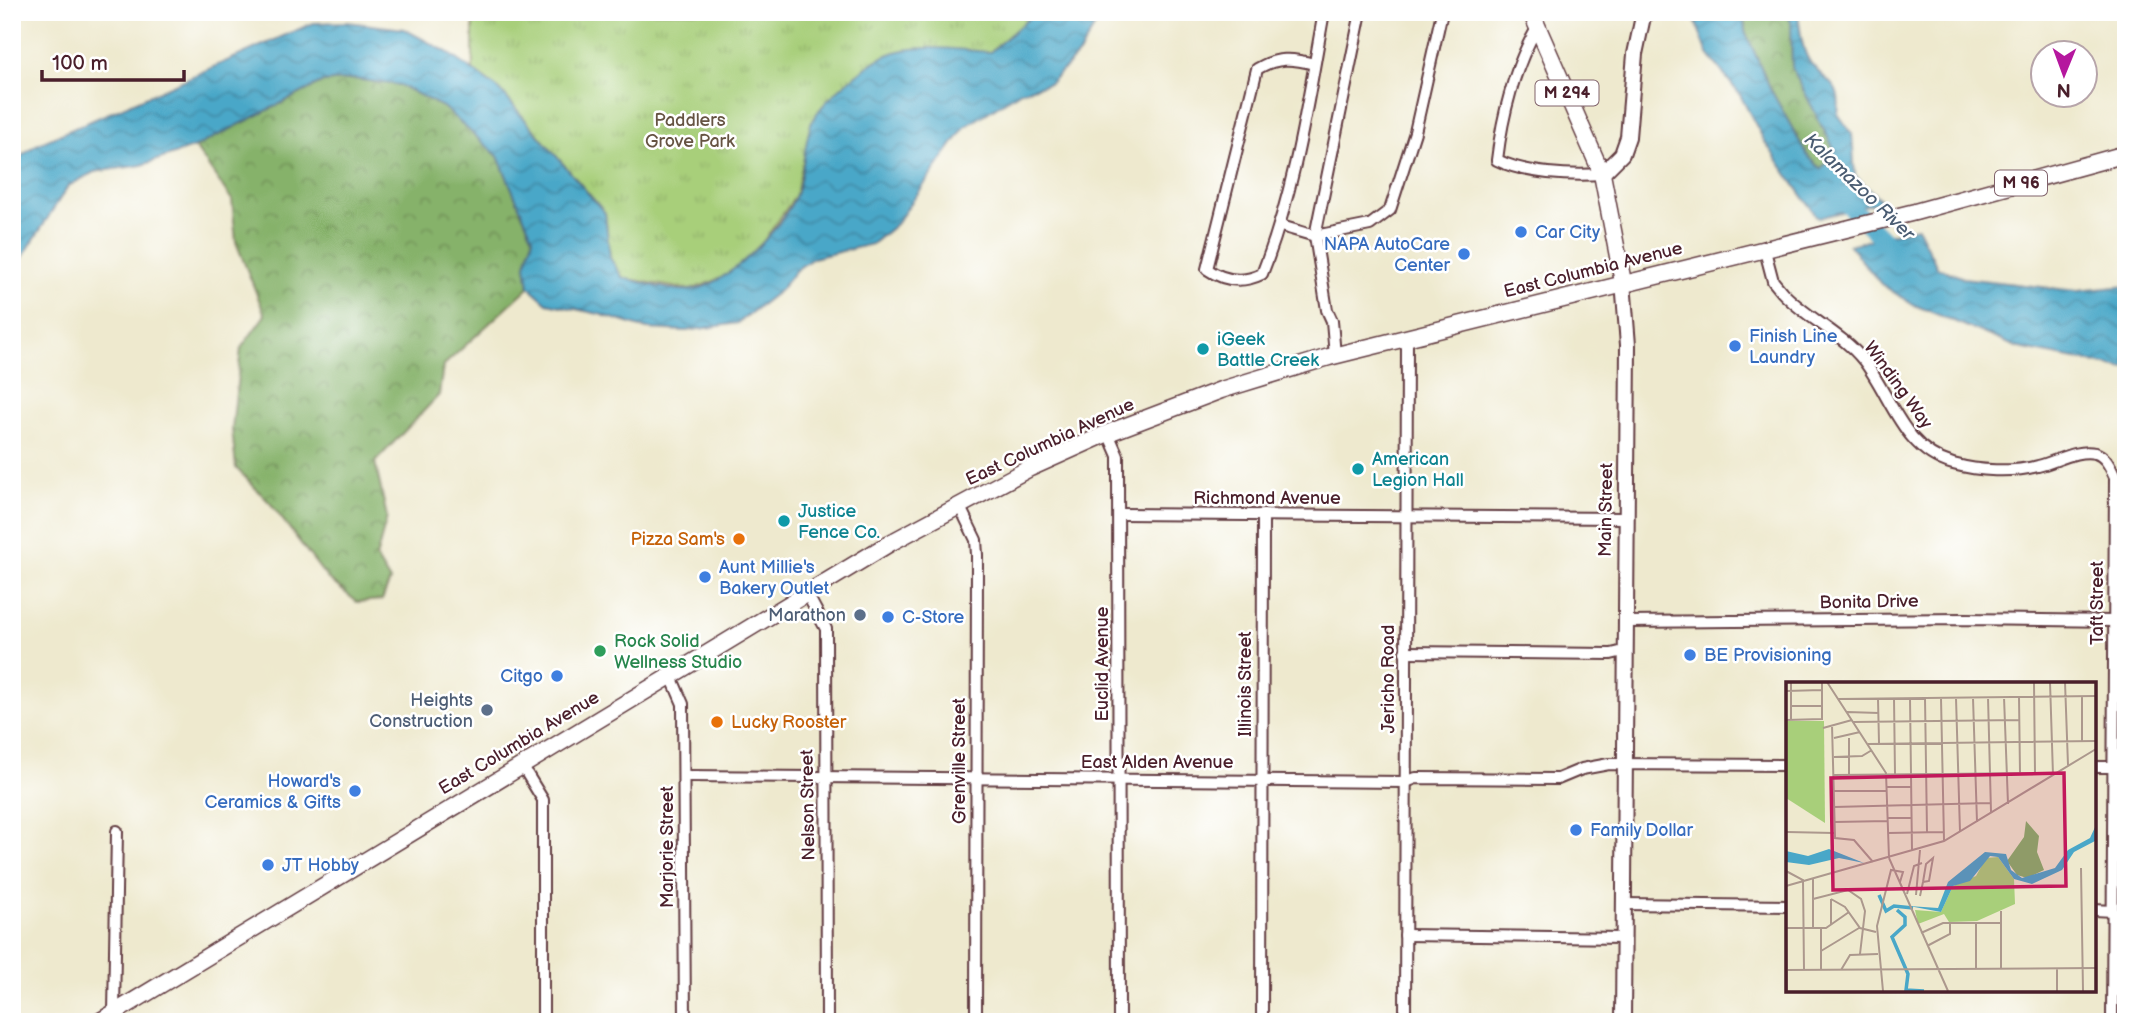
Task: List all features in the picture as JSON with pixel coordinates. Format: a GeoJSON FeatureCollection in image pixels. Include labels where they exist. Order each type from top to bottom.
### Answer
{"type":"FeatureCollection","features":[{"type":"Feature","properties":{"kind":"main road","name":"M 294"},"geometry":{"type":"LineString","coordinates":[[1535,20],[1602,174]]}},
{"type":"Feature","properties":{"kind":"main road","name":"East Columbia Avenue"},"geometry":{"type":"LineString","coordinates":[[99,1022],[806,592],[959,505],[1026,470],[1108,433],[1221,390],[1332,356],[1915,212],[2126,154]]}},
{"type":"Feature","properties":{"kind":"main road","name":"Main Street"},"geometry":{"type":"LineString","coordinates":[[1602,174],[1623,282]]}},
{"type":"Feature","properties":{"kind":"street"},"geometry":{"type":"LineString","coordinates":[[1314,64],[1286,58],[1257,69],[1207,269],[1218,276],[1236,280],[1262,274],[1281,226],[1314,64],[1324,12]]}},
{"type":"Feature","properties":{"kind":"street"},"geometry":{"type":"LineString","coordinates":[[1332,356],[1332,321],[1328,314],[1315,236],[1362,12]]}},
{"type":"Feature","properties":{"kind":"street"},"geometry":{"type":"LineString","coordinates":[[1281,226],[1315,236],[1370,225],[1390,210],[1415,132],[1442,12]]}},
{"type":"Feature","properties":{"kind":"street"},"geometry":{"type":"LineString","coordinates":[[1535,20],[1515,85],[1497,160],[1520,167],[1582,175],[1602,174],[1622,154],[1628,137],[1635,54],[1644,12]]}},
{"type":"Feature","properties":{"kind":"street","name":"Winding Way"},"geometry":{"type":"LineString","coordinates":[[1765,247],[1773,281],[1782,292],[1861,358],[1881,387],[1893,413],[1914,440],[1937,459],[1969,468],[1999,470],[2037,467],[2063,457],[2097,454],[2105,459],[2115,477],[2120,525]]}},
{"type":"Feature","properties":{"kind":"street","name":"Main Street"},"geometry":{"type":"LineString","coordinates":[[1623,282],[1628,345],[1623,1022]]}},
{"type":"Feature","properties":{"kind":"street","name":"Jericho Road"},"geometry":{"type":"LineString","coordinates":[[1405,1022],[1406,337]]}},
{"type":"Feature","properties":{"kind":"street","name":"Euclid Avenue"},"geometry":{"type":"LineString","coordinates":[[1108,433],[1118,456],[1119,1022]]}},
{"type":"Feature","properties":{"kind":"street","name":"Grenville Street"},"geometry":{"type":"LineString","coordinates":[[959,505],[976,540],[977,555],[976,1022]]}},
{"type":"Feature","properties":{"kind":"street","name":"Richmond Avenue"},"geometry":{"type":"LineString","coordinates":[[1119,514],[1625,518]]}},
{"type":"Feature","properties":{"kind":"street","name":"Illinois Street"},"geometry":{"type":"LineString","coordinates":[[1262,1022],[1263,515]]}},
{"type":"Feature","properties":{"kind":"street","name":"Taft Street"},"geometry":{"type":"LineString","coordinates":[[2112,1022],[2114,621],[2120,525]]}},
{"type":"Feature","properties":{"kind":"street","name":"Nelson Street"},"geometry":{"type":"LineString","coordinates":[[806,592],[826,629],[827,1022]]}},
{"type":"Feature","properties":{"kind":"street","name":"Bonita Drive"},"geometry":{"type":"LineString","coordinates":[[1625,622],[1964,619],[2114,621]]}},
{"type":"Feature","properties":{"kind":"street"},"geometry":{"type":"LineString","coordinates":[[1405,652],[1611,654],[1625,651]]}},
{"type":"Feature","properties":{"kind":"street","name":"Marjorie Street"},"geometry":{"type":"LineString","coordinates":[[670,674],[683,704],[685,1022]]}},
{"type":"Feature","properties":{"kind":"street"},"geometry":{"type":"LineString","coordinates":[[521,764],[543,800],[544,1022]]}},
{"type":"Feature","properties":{"kind":"street","name":"East Alden Avenue"},"geometry":{"type":"LineString","coordinates":[[685,776],[1406,782],[1416,778],[1558,779],[1582,769],[1609,764],[1786,765]]}},
{"type":"Feature","properties":{"kind":"street"},"geometry":{"type":"LineString","coordinates":[[2096,767],[2114,767]]}},
{"type":"Feature","properties":{"kind":"street"},"geometry":{"type":"LineString","coordinates":[[114,1013],[117,831]]}},
{"type":"Feature","properties":{"kind":"street"},"geometry":{"type":"LineString","coordinates":[[1623,904],[1786,906]]}},
{"type":"Feature","properties":{"kind":"street"},"geometry":{"type":"LineString","coordinates":[[2096,911],[2113,911]]}},
{"type":"Feature","properties":{"kind":"street"},"geometry":{"type":"LineString","coordinates":[[1405,935],[1623,938]]}},
{"type":"Feature","properties":{"kind":"green space","name":"Paddlers Grove Park"},"geometry":{"type":"Polygon","coordinates":[[[473,12],[1036,12],[990,52],[811,124],[796,195],[763,242],[730,275],[690,290],[623,278],[610,258],[605,213],[500,90],[473,70],[473,12]]]}},
{"type":"Feature","properties":{"kind":"green space"},"geometry":{"type":"Polygon","coordinates":[[[1743,12],[1786,12],[1791,22],[1792,68],[1835,151],[1821,169],[1807,155],[1771,90],[1745,31],[1743,12]]]}},
{"type":"Feature","properties":{"kind":"green space"},"geometry":{"type":"Polygon","coordinates":[[[354,79],[400,85],[443,107],[498,156],[533,238],[526,265],[529,287],[443,366],[439,395],[375,462],[387,517],[376,558],[390,581],[382,600],[357,602],[327,578],[270,503],[236,468],[232,429],[241,348],[265,315],[236,242],[232,200],[195,147],[323,82],[354,79]]]}},
{"type":"Feature","properties":{"kind":"water"},"geometry":{"type":"Polygon","coordinates":[[[1036,12],[1103,12],[1079,54],[1050,83],[1021,91],[965,127],[896,224],[872,244],[813,258],[796,270],[780,290],[738,323],[686,331],[647,329],[599,314],[547,303],[529,287],[526,265],[533,238],[498,156],[443,107],[400,85],[354,79],[323,82],[195,147],[142,165],[94,172],[68,186],[12,274],[12,163],[36,145],[313,23],[347,22],[404,29],[447,52],[500,90],[605,213],[610,258],[622,277],[666,288],[691,290],[721,278],[737,266],[768,237],[780,221],[797,192],[811,124],[825,104],[847,82],[873,63],[895,52],[930,48],[990,52],[1036,12]]]}},
{"type":"Feature","properties":{"kind":"water"},"geometry":{"type":"Polygon","coordinates":[[[1692,12],[1743,12],[1745,31],[1771,90],[1807,155],[1821,169],[1835,151],[1792,68],[1791,22],[1786,12],[1798,12],[1801,38],[1807,57],[1835,89],[1839,103],[1838,114],[1852,134],[1855,176],[1882,201],[1818,218],[1765,142],[1740,95],[1708,54],[1692,12]]]}},
{"type":"Feature","properties":{"kind":"water"},"geometry":{"type":"Polygon","coordinates":[[[1917,227],[1937,267],[1963,278],[2077,291],[2126,286],[2126,369],[2019,348],[1912,304],[1881,284],[1849,245],[1917,227]]]}},
{"type":"Feature","properties":{"kind":"waterway","name":"Kalamazoo River"},"geometry":{"type":"LineString","coordinates":[[1837,194],[1897,253]]}},
{"type":"Feature","properties":{"kind":"place","name":"Car City"},"geometry":{"type":"Point","coordinates":[1521,232]}},
{"type":"Feature","properties":{"kind":"place","name":"NAPA AutoCare Center"},"geometry":{"type":"Point","coordinates":[1464,254]}},
{"type":"Feature","properties":{"kind":"place","name":"Finish Line Laundry"},"geometry":{"type":"Point","coordinates":[1735,346]}},
{"type":"Feature","properties":{"kind":"place","name":"iGeek Battle Creek"},"geometry":{"type":"Point","coordinates":[1203,349]}},
{"type":"Feature","properties":{"kind":"place","name":"American Legion Hall"},"geometry":{"type":"Point","coordinates":[1358,469]}},
{"type":"Feature","properties":{"kind":"place","name":"Justice Fence Co."},"geometry":{"type":"Point","coordinates":[784,521]}},
{"type":"Feature","properties":{"kind":"place","name":"Pizza Sam's"},"geometry":{"type":"Point","coordinates":[739,539]}},
{"type":"Feature","properties":{"kind":"place","name":"Aunt Millie's Bakery Outlet"},"geometry":{"type":"Point","coordinates":[705,577]}},
{"type":"Feature","properties":{"kind":"place","name":"Marathon"},"geometry":{"type":"Point","coordinates":[860,615]}},
{"type":"Feature","properties":{"kind":"place","name":"C-Store"},"geometry":{"type":"Point","coordinates":[888,617]}},
{"type":"Feature","properties":{"kind":"place","name":"Rock Solid Wellness Studio"},"geometry":{"type":"Point","coordinates":[600,651]}},
{"type":"Feature","properties":{"kind":"place","name":"BE Provisioning"},"geometry":{"type":"Point","coordinates":[1690,655]}},
{"type":"Feature","properties":{"kind":"place","name":"Citgo"},"geometry":{"type":"Point","coordinates":[557,676]}},
{"type":"Feature","properties":{"kind":"place","name":"Heights Construction"},"geometry":{"type":"Point","coordinates":[487,710]}},
{"type":"Feature","properties":{"kind":"place","name":"Lucky Rooster"},"geometry":{"type":"Point","coordinates":[717,722]}},
{"type":"Feature","properties":{"kind":"place","name":"Howard's Ceramics & Gifts"},"geometry":{"type":"Point","coordinates":[355,791]}},
{"type":"Feature","properties":{"kind":"place","name":"Family Dollar"},"geometry":{"type":"Point","coordinates":[1576,830]}},
{"type":"Feature","properties":{"kind":"place","name":"JT Hobby"},"geometry":{"type":"Point","coordinates":[268,865]}}]}
